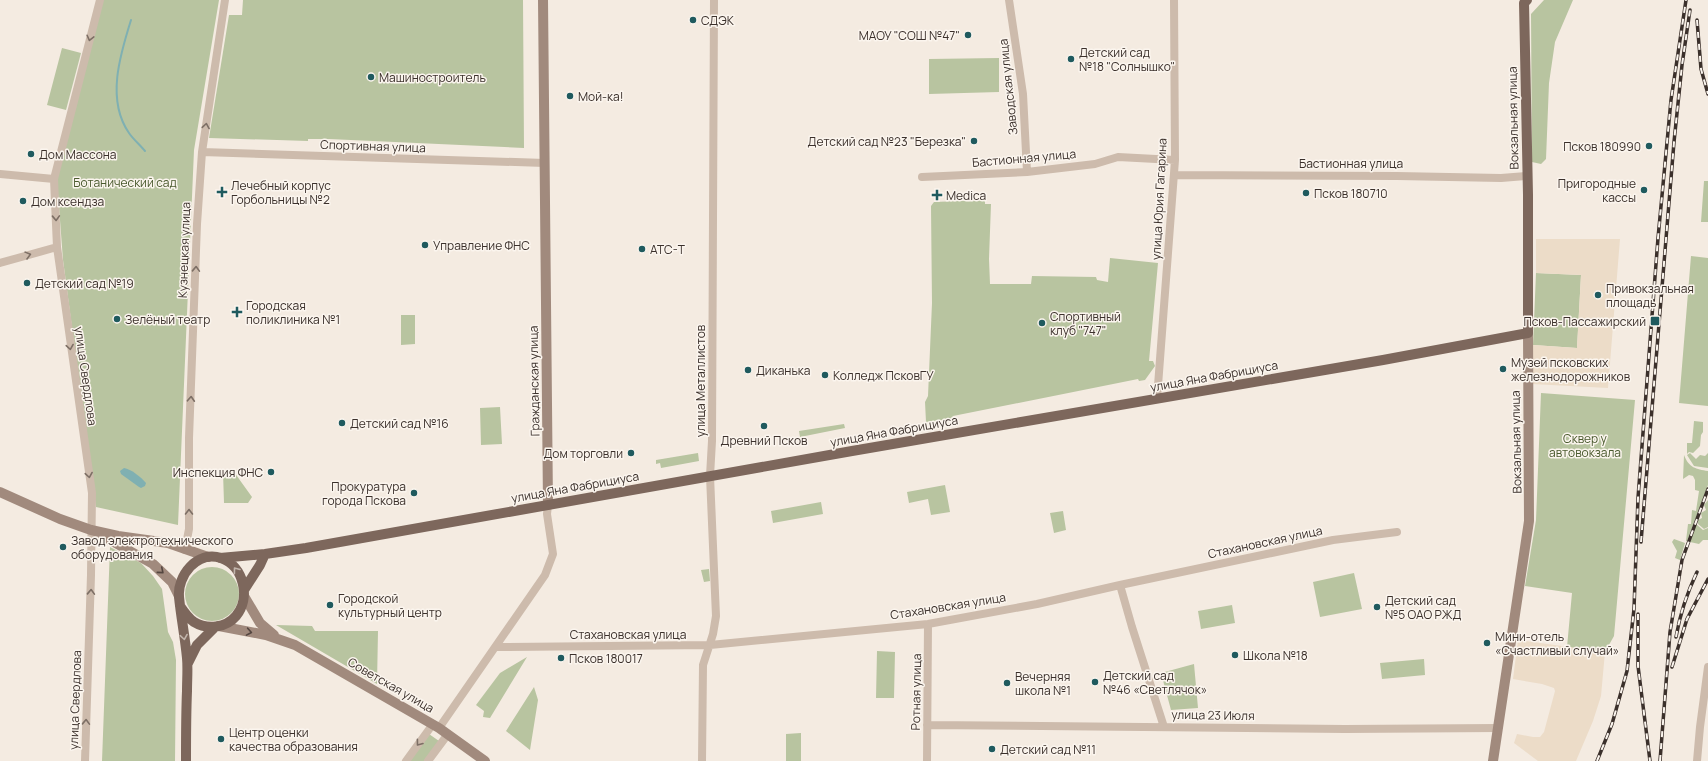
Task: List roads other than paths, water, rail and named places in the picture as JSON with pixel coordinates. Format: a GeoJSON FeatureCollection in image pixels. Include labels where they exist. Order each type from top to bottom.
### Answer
{"type":"FeatureCollection","features":[{"type":"Feature","properties":{"kind":"main road","name":"Вокзальная улица"},"geometry":{"type":"LineString","coordinates":[[1525,1],[1528,333]]}},
{"type":"Feature","properties":{"kind":"main road","name":"улица Яна Фабрициуса"},"geometry":{"type":"LineString","coordinates":[[220,558],[265,554],[306,548],[1528,333]]}},
{"type":"Feature","properties":{"kind":"main road"},"geometry":{"type":"LineString","coordinates":[[244,593],[265,554]]}},
{"type":"Feature","properties":{"kind":"main road"},"geometry":{"type":"LineString","coordinates":[[186,761],[187,667],[179,585],[186,571],[198,561],[208,557],[220,558],[234,567],[239,574],[244,593],[243,604],[234,618],[217,627],[193,650],[187,667]]}},
{"type":"Feature","properties":{"kind":"main road"},"geometry":{"type":"LineString","coordinates":[[180,601],[187,616],[195,622],[204,626],[217,627]]}},
{"type":"Feature","properties":{"kind":"street","name":"улица Свердлова"},"geometry":{"type":"LineString","coordinates":[[85,761],[92,493],[68,335],[57,247],[54,179],[100,0]]}},
{"type":"Feature","properties":{"kind":"street","name":"Кузнецкая улица"},"geometry":{"type":"LineString","coordinates":[[185,550],[189,529],[189,438],[197,224],[202,152],[226,0]]}},
{"type":"Feature","properties":{"kind":"street","name":"Гражданская улица"},"geometry":{"type":"LineString","coordinates":[[406,761],[440,729],[546,575],[551,564],[553,554],[547,514],[543,0]]}},
{"type":"Feature","properties":{"kind":"street","name":"улица Металлистов"},"geometry":{"type":"LineString","coordinates":[[702,761],[703,665],[710,645],[716,616],[710,476],[712,441],[714,0]]}},
{"type":"Feature","properties":{"kind":"street","name":"Заводская улица"},"geometry":{"type":"LineString","coordinates":[[1009,0],[1023,94],[1027,172]]}},
{"type":"Feature","properties":{"kind":"street","name":"улица Юрия Гагарина"},"geometry":{"type":"LineString","coordinates":[[1157,398],[1175,160],[1174,0]]}},
{"type":"Feature","properties":{"kind":"street","name":"Спортивная улица"},"geometry":{"type":"LineString","coordinates":[[202,152],[545,163]]}},
{"type":"Feature","properties":{"kind":"street","name":"Бастионная улица"},"geometry":{"type":"LineString","coordinates":[[922,177],[1027,172],[1095,164],[1118,157],[1175,160]]}},
{"type":"Feature","properties":{"kind":"street"},"geometry":{"type":"LineString","coordinates":[[0,174],[54,179]]}},
{"type":"Feature","properties":{"kind":"street","name":"Бастионная улица"},"geometry":{"type":"LineString","coordinates":[[1174,175],[1501,178],[1527,176]]}},
{"type":"Feature","properties":{"kind":"street"},"geometry":{"type":"LineString","coordinates":[[0,262],[57,247]]}},
{"type":"Feature","properties":{"kind":"street","name":"Вокзальная улица"},"geometry":{"type":"LineString","coordinates":[[1493,761],[1529,521],[1528,333]]}},
{"type":"Feature","properties":{"kind":"street"},"geometry":{"type":"LineString","coordinates":[[0,492],[91,530],[153,564],[172,582],[180,601]]}},
{"type":"Feature","properties":{"kind":"street"},"geometry":{"type":"LineString","coordinates":[[91,530],[118,536],[168,543],[208,557]]}},
{"type":"Feature","properties":{"kind":"street","name":"Стахановская улица"},"geometry":{"type":"LineString","coordinates":[[497,647],[710,645],[928,624],[1037,604],[1333,540],[1396,532]]}},
{"type":"Feature","properties":{"kind":"street"},"geometry":{"type":"LineString","coordinates":[[1120,585],[1164,727]]}},
{"type":"Feature","properties":{"kind":"street","name":"Советская улица"},"geometry":{"type":"LineString","coordinates":[[244,593],[260,623],[279,639],[329,664],[440,729],[484,761]]}},
{"type":"Feature","properties":{"kind":"street","name":"Ротная улица"},"geometry":{"type":"LineString","coordinates":[[927,761],[928,624]]}},
{"type":"Feature","properties":{"kind":"street","name":"Советская улица"},"geometry":{"type":"LineString","coordinates":[[217,627],[279,639]]}},
{"type":"Feature","properties":{"kind":"street"},"geometry":{"type":"LineString","coordinates":[[1697,761],[1708,667]]}},
{"type":"Feature","properties":{"kind":"street","name":"улица 23 Июля"},"geometry":{"type":"LineString","coordinates":[[927,725],[1345,729],[1498,728]]}},
{"type":"Feature","properties":{"kind":"street","name":"Гражданская улица"},"geometry":{"type":"LineString","coordinates":[[428,761],[440,729]]}},
{"type":"Feature","properties":{"kind":"water"},"geometry":{"type":"Polygon","coordinates":[[[124,468],[139,476],[146,483],[145,486],[141,488],[139,487],[121,474],[120,471],[124,468]]]}},
{"type":"Feature","properties":{"kind":"waterway"},"geometry":{"type":"LineString","coordinates":[[131,20],[119,62],[117,77],[118,106],[122,120],[129,133],[145,151]]}},
{"type":"Feature","properties":{"kind":"railway"},"geometry":{"type":"LineString","coordinates":[[1597,761],[1612,724],[1627,671],[1634,609],[1638,498],[1658,238],[1671,100],[1686,0]]}},
{"type":"Feature","properties":{"kind":"railway"},"geometry":{"type":"LineString","coordinates":[[1641,542],[1674,142],[1682,65],[1690,10]]}},
{"type":"Feature","properties":{"kind":"railway"},"geometry":{"type":"LineString","coordinates":[[1697,20],[1701,69],[1708,94]]}},
{"type":"Feature","properties":{"kind":"railway"},"geometry":{"type":"LineString","coordinates":[[1660,761],[1670,632],[1682,560],[1708,489]]}},
{"type":"Feature","properties":{"kind":"railway"},"geometry":{"type":"LineString","coordinates":[[1676,637],[1684,604],[1697,572]]}},
{"type":"Feature","properties":{"kind":"railway"},"geometry":{"type":"LineString","coordinates":[[1672,667],[1687,619],[1708,579]]}},
{"type":"Feature","properties":{"kind":"railway"},"geometry":{"type":"LineString","coordinates":[[1638,614],[1638,666],[1650,761]]}},
{"type":"Feature","properties":{"kind":"place","name":"СДЭК"},"geometry":{"type":"Point","coordinates":[693,20]}},
{"type":"Feature","properties":{"kind":"place","name":"МАОУ \"СОШ №47\""},"geometry":{"type":"Point","coordinates":[968,35]}},
{"type":"Feature","properties":{"kind":"place","name":"Детский сад №18 \"Солнышко\""},"geometry":{"type":"Point","coordinates":[1071,59]}},
{"type":"Feature","properties":{"kind":"place","name":"Машиностроитель"},"geometry":{"type":"Point","coordinates":[371,77]}},
{"type":"Feature","properties":{"kind":"place","name":"Мой-ка!"},"geometry":{"type":"Point","coordinates":[570,96]}},
{"type":"Feature","properties":{"kind":"place","name":"Детский сад №23 \"Березка\""},"geometry":{"type":"Point","coordinates":[974,141]}},
{"type":"Feature","properties":{"kind":"place","name":"Псков 180990"},"geometry":{"type":"Point","coordinates":[1649,146]}},
{"type":"Feature","properties":{"kind":"place","name":"Дом Масcона"},"geometry":{"type":"Point","coordinates":[31,154]}},
{"type":"Feature","properties":{"kind":"place","name":"Пригородные кассы"},"geometry":{"type":"Point","coordinates":[1644,190]}},
{"type":"Feature","properties":{"kind":"place","name":"Лечебный корпус Горбольницы №2"},"geometry":{"type":"Point","coordinates":[222,192]}},
{"type":"Feature","properties":{"kind":"place","name":"Псков 180710"},"geometry":{"type":"Point","coordinates":[1306,193]}},
{"type":"Feature","properties":{"kind":"place","name":"Medica"},"geometry":{"type":"Point","coordinates":[937,195]}},
{"type":"Feature","properties":{"kind":"place","name":"Дом ксендза"},"geometry":{"type":"Point","coordinates":[23,201]}},
{"type":"Feature","properties":{"kind":"place","name":"Управление ФНС"},"geometry":{"type":"Point","coordinates":[425,245]}},
{"type":"Feature","properties":{"kind":"place","name":"ATC-T"},"geometry":{"type":"Point","coordinates":[642,249]}},
{"type":"Feature","properties":{"kind":"place","name":"Детский сад №19"},"geometry":{"type":"Point","coordinates":[27,283]}},
{"type":"Feature","properties":{"kind":"place","name":"Привокзальная площадь"},"geometry":{"type":"Point","coordinates":[1598,295]}},
{"type":"Feature","properties":{"kind":"place","name":"Городская поликлиника №1"},"geometry":{"type":"Point","coordinates":[237,312]}},
{"type":"Feature","properties":{"kind":"place","name":"Зелёный театр"},"geometry":{"type":"Point","coordinates":[117,319]}},
{"type":"Feature","properties":{"kind":"place","name":"Псков-Пассажирский"},"geometry":{"type":"Point","coordinates":[1655,321]}},
{"type":"Feature","properties":{"kind":"place","name":"Спортивный клуб \"747\""},"geometry":{"type":"Point","coordinates":[1042,323]}},
{"type":"Feature","properties":{"kind":"place","name":"Музей псковских железнодорожников"},"geometry":{"type":"Point","coordinates":[1503,369]}},
{"type":"Feature","properties":{"kind":"place","name":"Диканька"},"geometry":{"type":"Point","coordinates":[748,370]}},
{"type":"Feature","properties":{"kind":"place","name":"Колледж ПсковГУ"},"geometry":{"type":"Point","coordinates":[825,375]}},
{"type":"Feature","properties":{"kind":"place","name":"Детский сад №16"},"geometry":{"type":"Point","coordinates":[342,423]}},
{"type":"Feature","properties":{"kind":"place","name":"Древний Псков"},"geometry":{"type":"Point","coordinates":[764,426]}},
{"type":"Feature","properties":{"kind":"place","name":"Дом торговли"},"geometry":{"type":"Point","coordinates":[631,453]}},
{"type":"Feature","properties":{"kind":"place","name":"Инспекция ФНС"},"geometry":{"type":"Point","coordinates":[271,472]}},
{"type":"Feature","properties":{"kind":"place","name":"Прокуратура города Пскова"},"geometry":{"type":"Point","coordinates":[414,493]}},
{"type":"Feature","properties":{"kind":"place","name":"Завод электротехнического оборудования"},"geometry":{"type":"Point","coordinates":[63,547]}},
{"type":"Feature","properties":{"kind":"place","name":"Городской культурный центр"},"geometry":{"type":"Point","coordinates":[330,605]}},
{"type":"Feature","properties":{"kind":"place","name":"Детский сад №5 ОАО РЖД"},"geometry":{"type":"Point","coordinates":[1377,607]}},
{"type":"Feature","properties":{"kind":"place","name":"Мини-отель «Счастливый случай»"},"geometry":{"type":"Point","coordinates":[1487,643]}},
{"type":"Feature","properties":{"kind":"place","name":"Школа №18"},"geometry":{"type":"Point","coordinates":[1235,655]}},
{"type":"Feature","properties":{"kind":"place","name":"Псков 180017"},"geometry":{"type":"Point","coordinates":[561,658]}},
{"type":"Feature","properties":{"kind":"place","name":"Детский сад №46 «Светлячок»"},"geometry":{"type":"Point","coordinates":[1095,682]}},
{"type":"Feature","properties":{"kind":"place","name":"Вечерняя школа №1"},"geometry":{"type":"Point","coordinates":[1007,683]}},
{"type":"Feature","properties":{"kind":"place","name":"Центр оценки качества образования"},"geometry":{"type":"Point","coordinates":[221,739]}},
{"type":"Feature","properties":{"kind":"place","name":"Детский сад №11"},"geometry":{"type":"Point","coordinates":[992,749]}},
{"type":"Feature","properties":{"kind":"park label","name":"Ботанический сад"},"geometry":{"type":"Point","coordinates":[125,182]}},
{"type":"Feature","properties":{"kind":"park label","name":"Сквер у автовокзала"},"geometry":{"type":"Point","coordinates":[1585,445]}}]}
